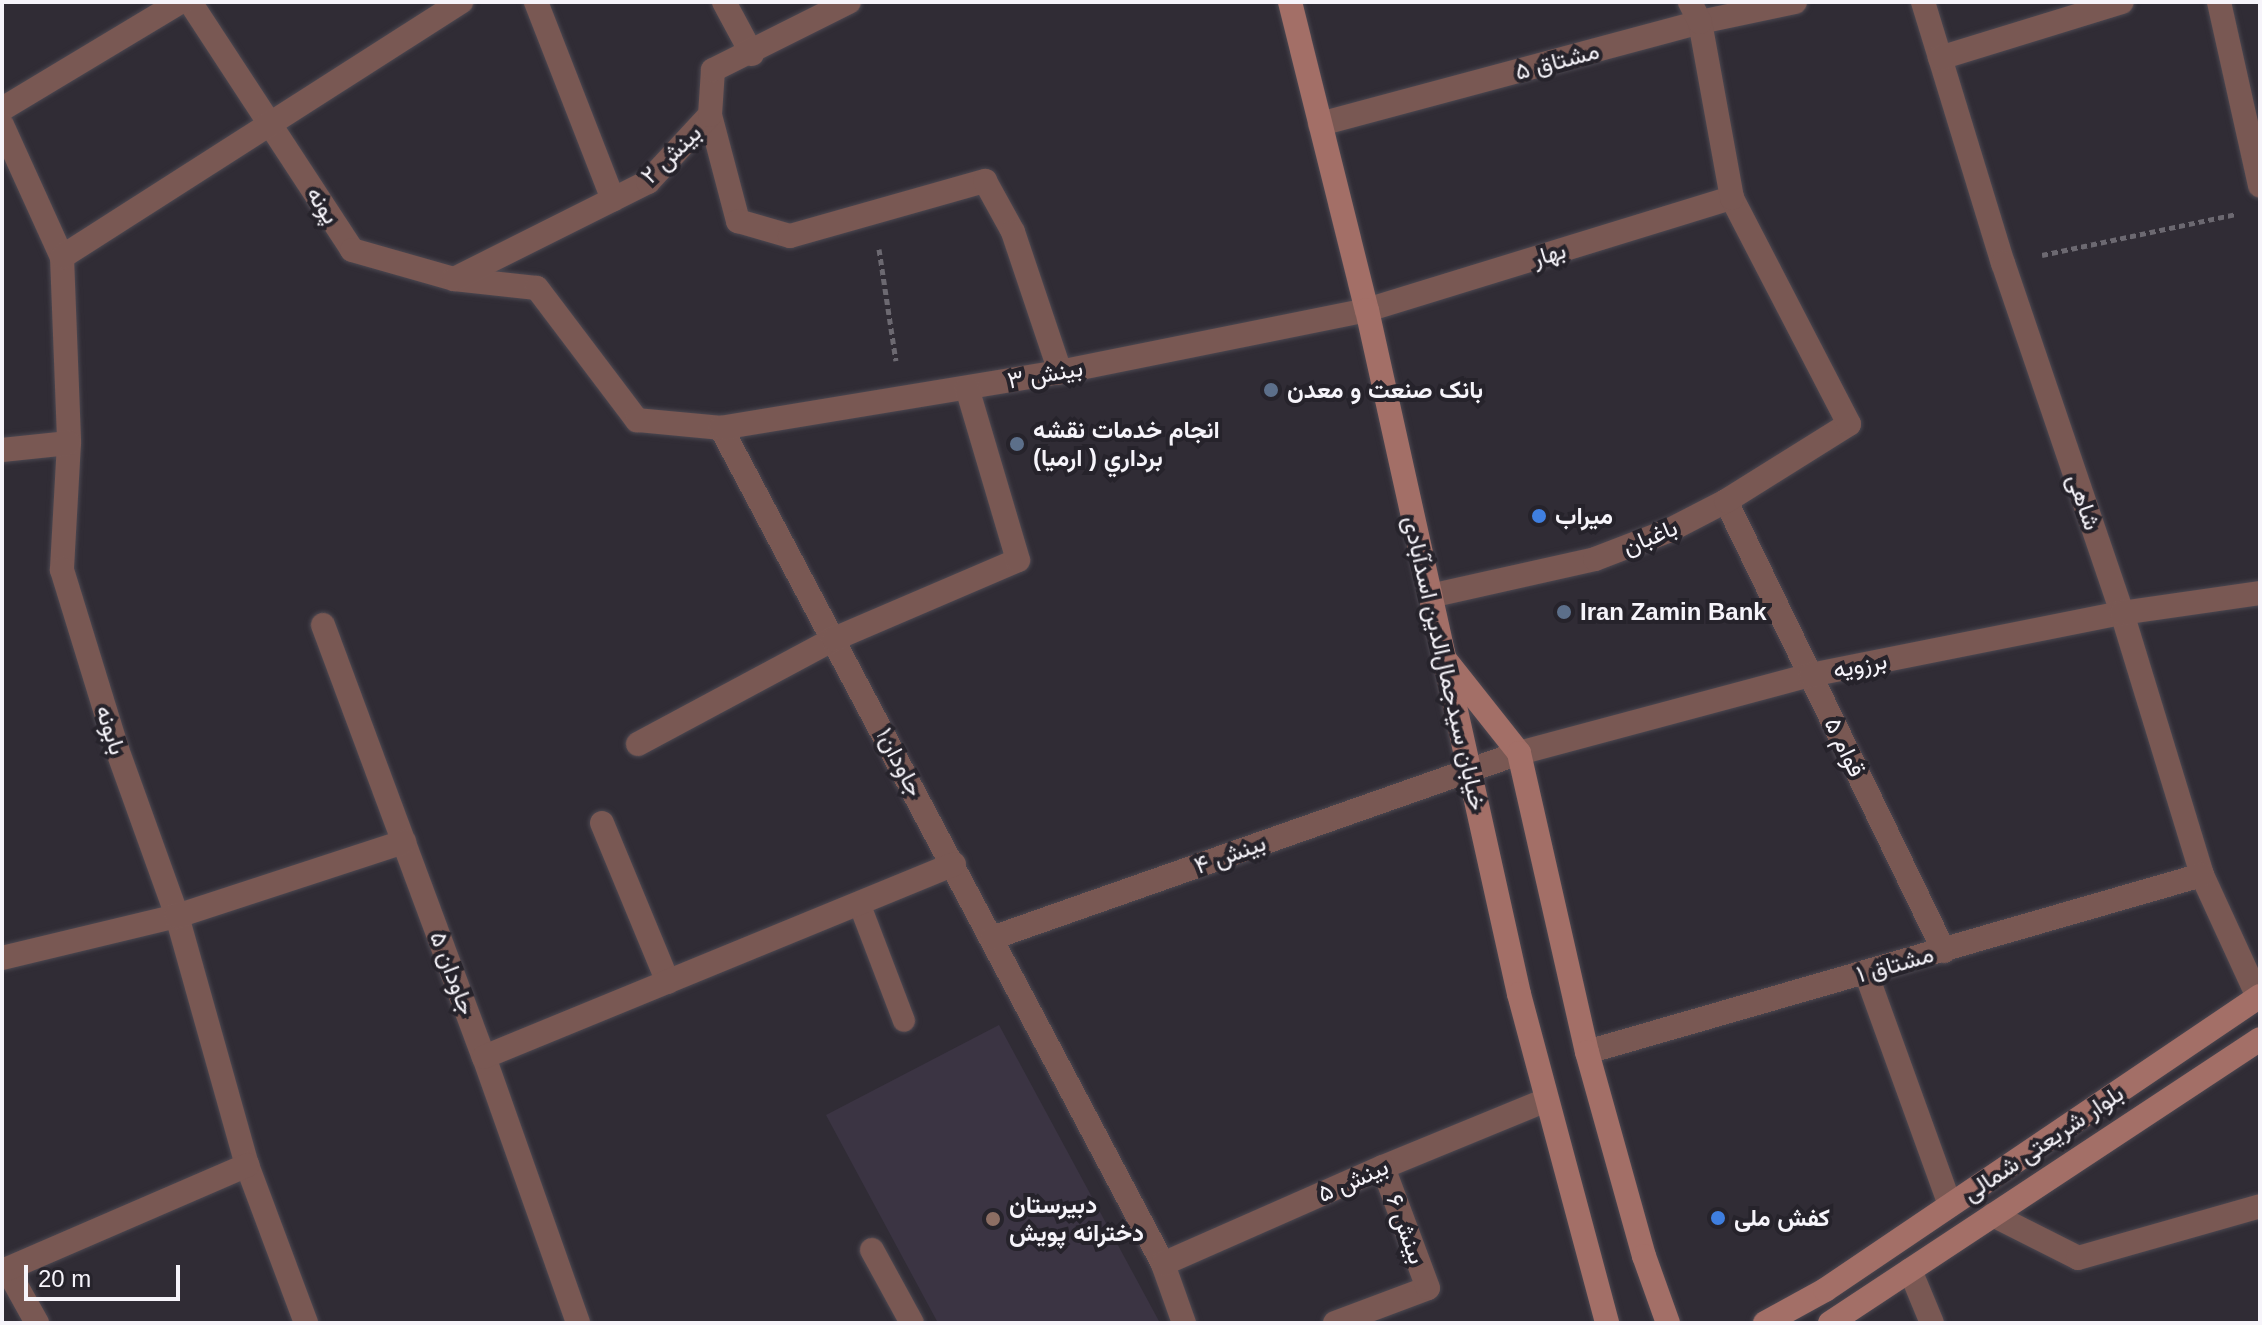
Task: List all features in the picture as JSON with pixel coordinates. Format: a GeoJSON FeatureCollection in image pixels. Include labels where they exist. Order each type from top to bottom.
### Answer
{"type":"FeatureCollection","features":[{"type":"Feature","properties":{"kind":"main road","name":"خیابان سیدجمال‌الدین اسدآبادی"},"geometry":{"type":"LineString","coordinates":[[1290,2],[1367,310],[1468,769],[1546,1100],[1607,1323]]}},
{"type":"Feature","properties":{"kind":"main road"},"geometry":{"type":"LineString","coordinates":[[1443,657],[1519,753],[1587,1052],[1644,1256],[1668,1323]]}},
{"type":"Feature","properties":{"kind":"main road","name":"بلوار شریعتی شمالی"},"geometry":{"type":"LineString","coordinates":[[1765,1323],[1825,1290],[2259,997]]}},
{"type":"Feature","properties":{"kind":"main road","name":"بلوار شریعتی شمالی"},"geometry":{"type":"LineString","coordinates":[[1835,1320],[2260,1039]]}},
{"type":"Feature","properties":{"kind":"main road"},"geometry":{"type":"LineString","coordinates":[[1825,1290],[1835,1320]]}},
{"type":"Feature","properties":{"kind":"street"},"geometry":{"type":"LineString","coordinates":[[2,109],[180,2]]}},
{"type":"Feature","properties":{"kind":"street","name":"پونه"},"geometry":{"type":"LineString","coordinates":[[190,2],[352,250],[454,279],[537,288],[637,420],[721,428]]}},
{"type":"Feature","properties":{"kind":"street"},"geometry":{"type":"LineString","coordinates":[[62,257],[268,122],[461,2]]}},
{"type":"Feature","properties":{"kind":"street"},"geometry":{"type":"LineString","coordinates":[[536,2],[613,199]]}},
{"type":"Feature","properties":{"kind":"street"},"geometry":{"type":"LineString","coordinates":[[724,2],[752,54]]}},
{"type":"Feature","properties":{"kind":"street","name":"بینش ۲"},"geometry":{"type":"LineString","coordinates":[[454,279],[648,182],[710,115],[713,70],[752,54],[849,2]]}},
{"type":"Feature","properties":{"kind":"street","name":"مشتاق ۵"},"geometry":{"type":"LineString","coordinates":[[1320,124],[1695,12],[1795,2]]}},
{"type":"Feature","properties":{"kind":"street","name":"شاهی"},"geometry":{"type":"LineString","coordinates":[[1923,2],[2003,263],[2122,613],[2202,875],[2259,997]]}},
{"type":"Feature","properties":{"kind":"street"},"geometry":{"type":"LineString","coordinates":[[1940,58],[2122,2]]}},
{"type":"Feature","properties":{"kind":"street"},"geometry":{"type":"LineString","coordinates":[[2219,2],[2256,147],[2260,185]]}},
{"type":"Feature","properties":{"kind":"street"},"geometry":{"type":"LineString","coordinates":[[1695,12],[1732,198]]}},
{"type":"Feature","properties":{"kind":"street"},"geometry":{"type":"LineString","coordinates":[[710,115],[738,221],[790,236],[985,181],[1013,232],[1060,372]]}},
{"type":"Feature","properties":{"kind":"street","name":"بابونه"},"geometry":{"type":"LineString","coordinates":[[2,125],[62,257],[69,443],[62,570],[117,749],[177,916],[247,1165],[306,1323]]}},
{"type":"Feature","properties":{"kind":"street","name":"بهار"},"geometry":{"type":"LineString","coordinates":[[1367,310],[1732,198]]}},
{"type":"Feature","properties":{"kind":"street","name":"باغبان"},"geometry":{"type":"LineString","coordinates":[[1430,596],[1595,559],[1668,531],[1726,501],[1849,424],[1732,198]]}},
{"type":"Feature","properties":{"kind":"street","name":"بینش ۳"},"geometry":{"type":"LineString","coordinates":[[721,428],[1060,372],[1367,310]]}},
{"type":"Feature","properties":{"kind":"street"},"geometry":{"type":"LineString","coordinates":[[638,744],[834,639],[1018,560],[967,388]]}},
{"type":"Feature","properties":{"kind":"street","name":"جاودان۱"},"geometry":{"type":"LineString","coordinates":[[721,428],[1163,1264],[1184,1323]]}},
{"type":"Feature","properties":{"kind":"street"},"geometry":{"type":"LineString","coordinates":[[2,450],[69,443]]}},
{"type":"Feature","properties":{"kind":"street","name":"قوام ۵"},"geometry":{"type":"LineString","coordinates":[[1726,501],[1944,951]]}},
{"type":"Feature","properties":{"kind":"street","name":"برزویه"},"geometry":{"type":"LineString","coordinates":[[1468,769],[1811,675],[2122,613],[2260,593]]}},
{"type":"Feature","properties":{"kind":"street","name":"جاودان ۵"},"geometry":{"type":"LineString","coordinates":[[323,625],[484,1057],[578,1323]]}},
{"type":"Feature","properties":{"kind":"street","name":"بینش ۴"},"geometry":{"type":"LineString","coordinates":[[992,938],[1468,769]]}},
{"type":"Feature","properties":{"kind":"street"},"geometry":{"type":"LineString","coordinates":[[602,823],[668,982]]}},
{"type":"Feature","properties":{"kind":"street"},"geometry":{"type":"LineString","coordinates":[[2,958],[177,916],[404,842]]}},
{"type":"Feature","properties":{"kind":"street"},"geometry":{"type":"LineString","coordinates":[[484,1057],[954,864]]}},
{"type":"Feature","properties":{"kind":"street","name":"مشتاق ۱"},"geometry":{"type":"LineString","coordinates":[[1587,1052],[2202,875]]}},
{"type":"Feature","properties":{"kind":"street"},"geometry":{"type":"LineString","coordinates":[[1866,973],[1950,1205]]}},
{"type":"Feature","properties":{"kind":"street","name":"بینش ۵"},"geometry":{"type":"LineString","coordinates":[[1163,1264],[1383,1167],[1546,1100]]}},
{"type":"Feature","properties":{"kind":"street"},"geometry":{"type":"LineString","coordinates":[[37,1323],[5,1269],[247,1165]]}},
{"type":"Feature","properties":{"kind":"street","name":"بینش ۶"},"geometry":{"type":"LineString","coordinates":[[1335,1323],[1428,1288],[1383,1167]]}},
{"type":"Feature","properties":{"kind":"street"},"geometry":{"type":"LineString","coordinates":[[1993,1215],[2078,1258],[2260,1206]]}},
{"type":"Feature","properties":{"kind":"street"},"geometry":{"type":"LineString","coordinates":[[872,1250],[912,1323]]}},
{"type":"Feature","properties":{"kind":"street"},"geometry":{"type":"LineString","coordinates":[[1910,1270],[1932,1323]]}},
{"type":"Feature","properties":{"kind":"lane"},"geometry":{"type":"LineString","coordinates":[[859,903],[904,1021]]}},
{"type":"Feature","properties":{"kind":"path"},"geometry":{"type":"LineString","coordinates":[[873,212],[902,399]]}},
{"type":"Feature","properties":{"kind":"path"},"geometry":{"type":"LineString","coordinates":[[2003,263],[2245,213]]}},
{"type":"Feature","properties":{"kind":"shaded area","name":"دبیرستان دخترانه پویش"},"geometry":{"type":"Polygon","coordinates":[[[999,1025],[1160,1323],[938,1323],[826,1115],[999,1025]]]}},
{"type":"Feature","properties":{"kind":"place","name":"بانک صنعت و معدن"},"geometry":{"type":"Point","coordinates":[1271,390]}},
{"type":"Feature","properties":{"kind":"place","name":"انجام خدمات نقشه برداري ( ارميا)"},"geometry":{"type":"Point","coordinates":[1017,444]}},
{"type":"Feature","properties":{"kind":"place","name":"میراب"},"geometry":{"type":"Point","coordinates":[1539,516]}},
{"type":"Feature","properties":{"kind":"place","name":"Iran Zamin Bank"},"geometry":{"type":"Point","coordinates":[1564,612]}},
{"type":"Feature","properties":{"kind":"place","name":"کفش ملی"},"geometry":{"type":"Point","coordinates":[1718,1218]}},
{"type":"Feature","properties":{"kind":"place","name":"دبیرستان دخترانه پویش"},"geometry":{"type":"Point","coordinates":[993,1219]}}]}
